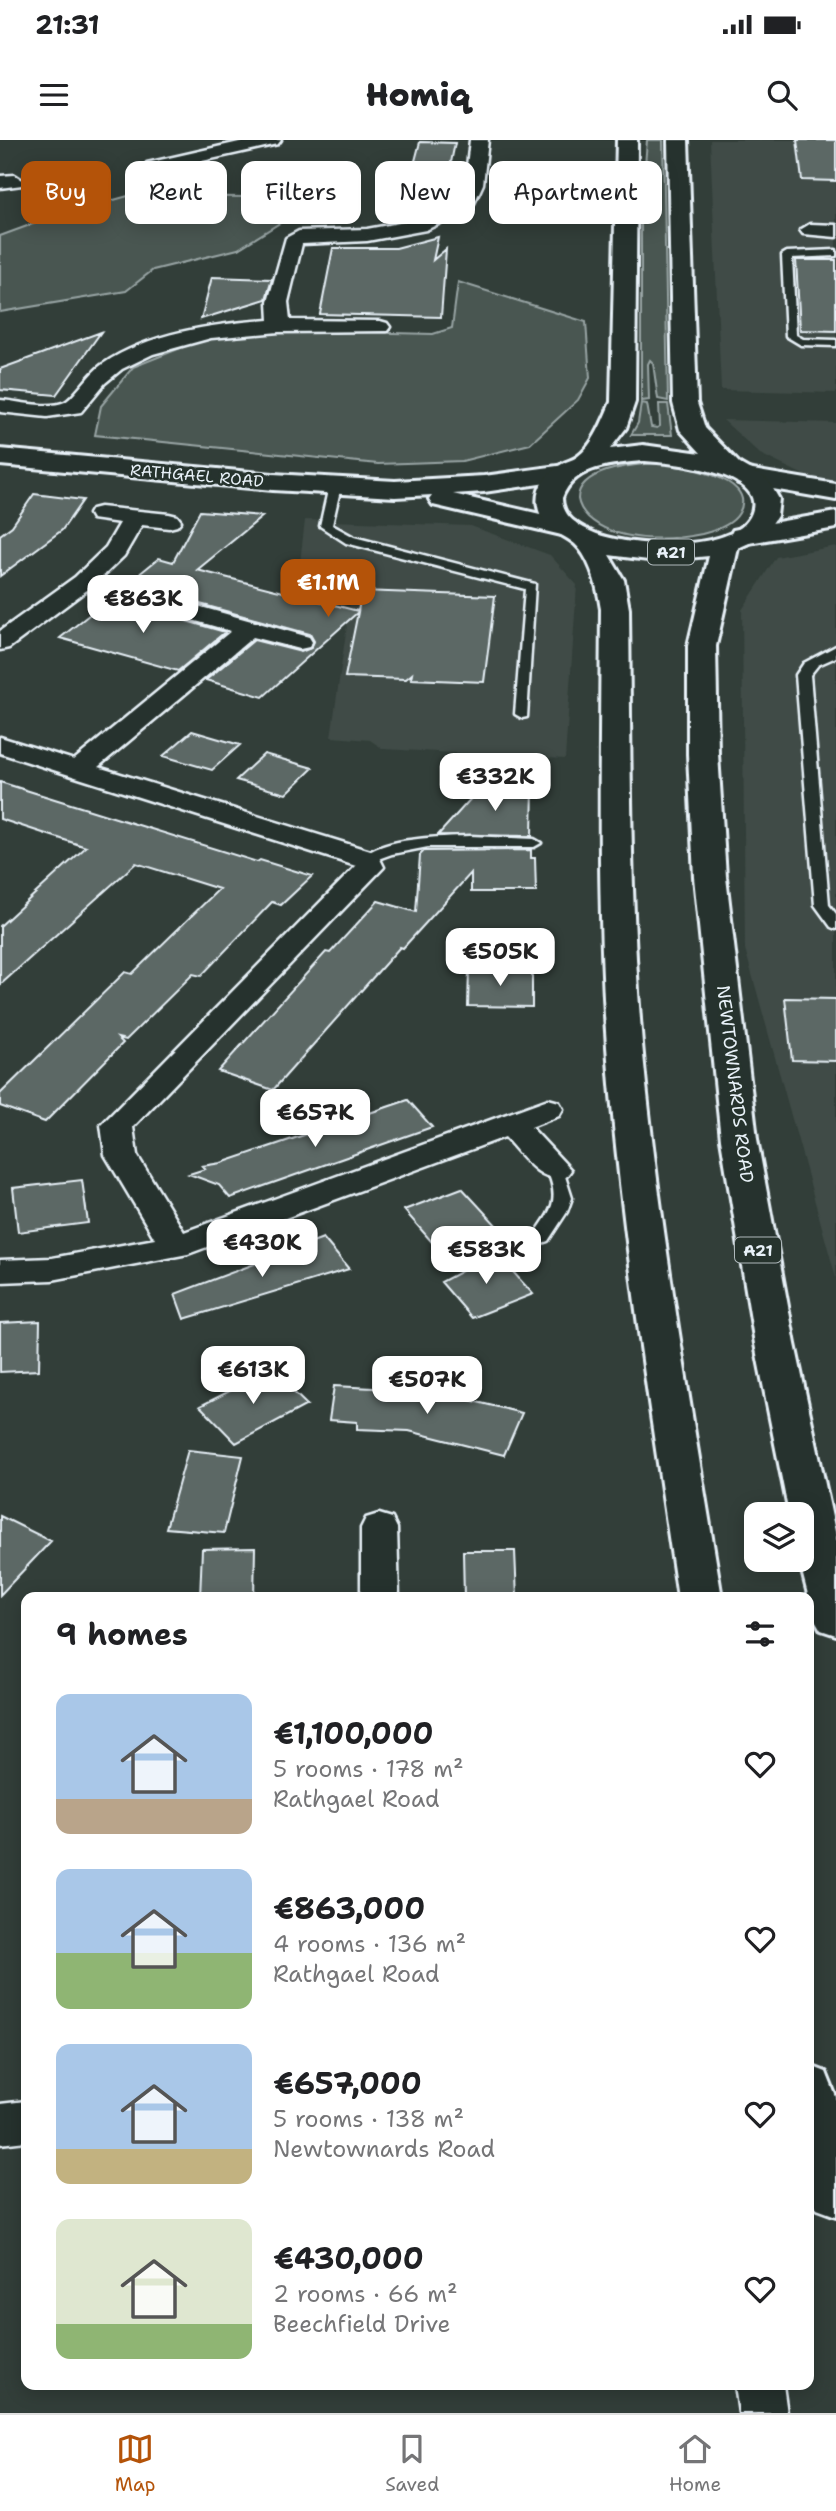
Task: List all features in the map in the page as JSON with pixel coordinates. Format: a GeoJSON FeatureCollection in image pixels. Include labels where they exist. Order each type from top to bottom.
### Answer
{"type":"FeatureCollection","features":[{"type":"Feature","properties":{"kind":"main road"},"geometry":{"type":"LineString","coordinates":[[627,140],[624,402],[612,428],[576,468],[551,487],[548,503],[554,516],[575,533],[610,580],[615,609],[616,876],[628,1084],[663,1357],[700,1592]]}},
{"type":"Feature","properties":{"kind":"main road","name":"A21"},"geometry":{"type":"LineString","coordinates":[[575,533],[617,548],[654,553],[692,551],[734,540],[757,526],[765,515],[766,502],[760,489],[693,430],[685,403],[678,140]]}},
{"type":"Feature","properties":{"kind":"main road","name":"RATHGAEL ROAD"},"geometry":{"type":"LineString","coordinates":[[0,457],[394,489],[484,484],[643,453],[674,454],[738,472],[836,492]]}},
{"type":"Feature","properties":{"kind":"main road","name":"RATHGAEL ROAD"},"geometry":{"type":"LineString","coordinates":[[394,489],[575,533]]}},
{"type":"Feature","properties":{"kind":"main road"},"geometry":{"type":"LineString","coordinates":[[734,540],[836,520]]}},
{"type":"Feature","properties":{"kind":"main road","name":"NEWTOWNARDS ROAD"},"geometry":{"type":"LineString","coordinates":[[734,540],[702,646],[703,754],[710,877],[739,1139],[775,1344],[817,1547],[836,1618]]}},
{"type":"Feature","properties":{"kind":"main road"},"geometry":{"type":"LineString","coordinates":[[814,2110],[836,2192]]}},
{"type":"Feature","properties":{"kind":"street"},"geometry":{"type":"LineString","coordinates":[[179,161],[272,140]]}},
{"type":"Feature","properties":{"kind":"street"},"geometry":{"type":"LineString","coordinates":[[280,324],[278,302],[293,242],[299,237],[367,235],[426,225],[465,204],[474,184],[479,140]]}},
{"type":"Feature","properties":{"kind":"street"},"geometry":{"type":"LineString","coordinates":[[810,230],[836,231]]}},
{"type":"Feature","properties":{"kind":"street"},"geometry":{"type":"LineString","coordinates":[[0,406],[47,411],[73,407],[88,388],[113,366],[146,350],[191,337],[258,325],[380,327]]}},
{"type":"Feature","properties":{"kind":"street"},"geometry":{"type":"LineString","coordinates":[[100,514],[169,521]]}},
{"type":"Feature","properties":{"kind":"street"},"geometry":{"type":"LineString","coordinates":[[0,643],[83,582],[116,551],[135,517]]}},
{"type":"Feature","properties":{"kind":"street"},"geometry":{"type":"LineString","coordinates":[[83,582],[300,642]]}},
{"type":"Feature","properties":{"kind":"street"},"geometry":{"type":"LineString","coordinates":[[79,769],[249,628]]}},
{"type":"Feature","properties":{"kind":"street"},"geometry":{"type":"LineString","coordinates":[[0,745],[367,859],[370,867],[117,1125],[121,1156],[176,1246]]}},
{"type":"Feature","properties":{"kind":"street"},"geometry":{"type":"LineString","coordinates":[[0,1271],[52,1269],[176,1246],[511,1125],[548,1109]]}},
{"type":"Feature","properties":{"kind":"street"},"geometry":{"type":"LineString","coordinates":[[511,1125],[555,1170]]}},
{"type":"Feature","properties":{"kind":"street"},"geometry":{"type":"LineString","coordinates":[[379,1528],[380,1592]]}},
{"type":"Feature","properties":{"kind":"street"},"geometry":{"type":"LineString","coordinates":[[0,2124],[21,2122]]}},
{"type":"Feature","properties":{"kind":"street"},"geometry":{"type":"LineString","coordinates":[[760,2390],[763,2413]]}},
{"type":"Feature","properties":{"kind":"lane"},"geometry":{"type":"LineString","coordinates":[[836,253],[787,255],[791,336],[801,342],[836,343]]}},
{"type":"Feature","properties":{"kind":"lane"},"geometry":{"type":"LineString","coordinates":[[335,486],[327,526],[350,540],[531,587],[522,713]]}},
{"type":"Feature","properties":{"kind":"lane"},"geometry":{"type":"LineString","coordinates":[[836,650],[809,665],[803,676],[822,905],[836,924]]}},
{"type":"Feature","properties":{"kind":"lane"},"geometry":{"type":"LineString","coordinates":[[367,859],[389,847],[425,841],[534,843]]}},
{"type":"Feature","properties":{"kind":"lane"},"geometry":{"type":"LineString","coordinates":[[542,1237],[564,1203],[563,1186],[555,1170]]}},
{"type":"Feature","properties":{"kind":"shaded area"},"geometry":{"type":"Polygon","coordinates":[[[647,140],[663,140],[668,401],[658,399],[653,363],[650,360],[649,400],[641,401],[641,224],[662,224],[662,161],[645,161],[647,140]]]}},
{"type":"Feature","properties":{"kind":"shaded area"},"geometry":{"type":"Polygon","coordinates":[[[710,140],[836,140],[836,393],[721,390],[710,140]]]}},
{"type":"Feature","properties":{"kind":"shaded area"},"geometry":{"type":"Polygon","coordinates":[[[125,197],[125,224],[227,224],[227,197],[241,197],[241,224],[278,224],[238,249],[153,270],[126,291],[0,312],[0,236],[33,224],[111,224],[111,201],[125,197]]]}},
{"type":"Feature","properties":{"kind":"shaded area"},"geometry":{"type":"Polygon","coordinates":[[[458,282],[586,322],[590,378],[578,400],[530,444],[462,461],[378,464],[95,435],[101,406],[133,367],[198,341],[270,330],[433,334],[452,328],[458,282]]]}},
{"type":"Feature","properties":{"kind":"shaded area"},"geometry":{"type":"Polygon","coordinates":[[[641,403],[647,404],[651,427],[657,428],[660,426],[659,404],[668,404],[672,435],[631,435],[638,423],[641,403]]]}},
{"type":"Feature","properties":{"kind":"shaded area"},"geometry":{"type":"Polygon","coordinates":[[[723,420],[836,423],[836,483],[814,480],[760,454],[723,420]]]}},
{"type":"Feature","properties":{"kind":"shaded area"},"geometry":{"type":"Polygon","coordinates":[[[654,463],[679,466],[727,481],[737,490],[742,500],[739,513],[727,524],[712,531],[658,539],[613,532],[583,511],[578,499],[580,489],[587,481],[608,470],[654,463]]]}},
{"type":"Feature","properties":{"kind":"shaded area"},"geometry":{"type":"Polygon","coordinates":[[[305,520],[471,526],[550,555],[577,585],[565,759],[383,749],[370,740],[331,737],[355,569],[300,562],[305,520]]]}},
{"type":"Feature","properties":{"kind":"shaded area"},"geometry":{"type":"Polygon","coordinates":[[[836,546],[836,1278],[745,949],[742,610],[776,557],[836,546]]]}},
{"type":"Feature","properties":{"kind":"building"},"geometry":{"type":"Polygon","coordinates":[[[797,140],[836,140],[836,181],[802,180],[797,140]]]}},
{"type":"Feature","properties":{"kind":"building"},"geometry":{"type":"Polygon","coordinates":[[[420,142],[455,143],[451,161],[415,161],[420,142]]]}},
{"type":"Feature","properties":{"kind":"building"},"geometry":{"type":"Polygon","coordinates":[[[438,237],[433,260],[446,249],[441,317],[320,314],[333,248],[396,248],[438,237]]]}},
{"type":"Feature","properties":{"kind":"building"},"geometry":{"type":"Polygon","coordinates":[[[796,260],[836,260],[836,331],[800,330],[796,260]]]}},
{"type":"Feature","properties":{"kind":"building"},"geometry":{"type":"Polygon","coordinates":[[[212,277],[272,279],[266,299],[201,319],[212,277]]]}},
{"type":"Feature","properties":{"kind":"building"},"geometry":{"type":"Polygon","coordinates":[[[101,332],[56,395],[0,390],[0,369],[101,332]]]}},
{"type":"Feature","properties":{"kind":"building"},"geometry":{"type":"Polygon","coordinates":[[[34,494],[83,500],[62,530],[0,576],[0,535],[12,526],[34,494]]]}},
{"type":"Feature","properties":{"kind":"building"},"geometry":{"type":"Polygon","coordinates":[[[200,511],[263,516],[197,570],[358,611],[362,591],[495,596],[484,682],[411,679],[412,674],[406,679],[345,677],[358,612],[263,697],[206,680],[254,640],[301,652],[311,648],[314,641],[310,634],[127,584],[159,558],[173,562],[200,511]]]}},
{"type":"Feature","properties":{"kind":"building"},"geometry":{"type":"Polygon","coordinates":[[[109,599],[225,632],[178,671],[60,638],[109,599]]]}},
{"type":"Feature","properties":{"kind":"building"},"geometry":{"type":"Polygon","coordinates":[[[192,731],[240,745],[212,770],[163,756],[192,731]]]}},
{"type":"Feature","properties":{"kind":"building"},"geometry":{"type":"Polygon","coordinates":[[[264,754],[313,768],[286,794],[236,780],[264,754]]]}},
{"type":"Feature","properties":{"kind":"building"},"geometry":{"type":"Polygon","coordinates":[[[0,782],[257,862],[260,860],[312,876],[281,905],[272,902],[201,976],[193,974],[126,1040],[118,1038],[123,1043],[45,1122],[0,1106],[0,1094],[125,972],[132,974],[219,889],[136,863],[0,985],[0,926],[86,847],[0,819],[0,782]]]}},
{"type":"Feature","properties":{"kind":"building"},"geometry":{"type":"Polygon","coordinates":[[[483,785],[533,785],[532,836],[438,835],[483,785]]]}},
{"type":"Feature","properties":{"kind":"building"},"geometry":{"type":"Polygon","coordinates":[[[531,850],[531,858],[535,858],[536,892],[471,892],[471,873],[403,948],[400,947],[273,1090],[218,1071],[326,952],[330,953],[378,901],[416,912],[420,855],[424,851],[531,850]]]}},
{"type":"Feature","properties":{"kind":"building"},"geometry":{"type":"Polygon","coordinates":[[[469,969],[532,970],[532,1007],[468,1006],[469,969]]]}},
{"type":"Feature","properties":{"kind":"building"},"geometry":{"type":"Polygon","coordinates":[[[785,998],[836,999],[836,1061],[792,1060],[785,998]]]}},
{"type":"Feature","properties":{"kind":"building"},"geometry":{"type":"Polygon","coordinates":[[[408,1100],[432,1127],[230,1198],[219,1185],[189,1174],[205,1169],[202,1166],[221,1163],[408,1100]]]}},
{"type":"Feature","properties":{"kind":"building"},"geometry":{"type":"Polygon","coordinates":[[[82,1180],[88,1223],[18,1232],[13,1188],[82,1180]]]}},
{"type":"Feature","properties":{"kind":"building"},"geometry":{"type":"Polygon","coordinates":[[[462,1188],[498,1227],[438,1249],[404,1210],[462,1188]]]}},
{"type":"Feature","properties":{"kind":"building"},"geometry":{"type":"Polygon","coordinates":[[[323,1238],[349,1269],[184,1319],[175,1294],[323,1238]]]}},
{"type":"Feature","properties":{"kind":"building"},"geometry":{"type":"Polygon","coordinates":[[[496,1253],[533,1294],[472,1318],[441,1282],[496,1253]]]}},
{"type":"Feature","properties":{"kind":"building"},"geometry":{"type":"Polygon","coordinates":[[[40,1321],[39,1370],[0,1372],[0,1323],[40,1321]]]}},
{"type":"Feature","properties":{"kind":"building"},"geometry":{"type":"Polygon","coordinates":[[[271,1370],[307,1405],[236,1443],[200,1406],[271,1370]]]}},
{"type":"Feature","properties":{"kind":"building"},"geometry":{"type":"Polygon","coordinates":[[[334,1386],[432,1391],[522,1413],[504,1455],[409,1431],[357,1429],[357,1422],[329,1420],[334,1386]]]}},
{"type":"Feature","properties":{"kind":"building"},"geometry":{"type":"Polygon","coordinates":[[[188,1450],[243,1456],[224,1533],[166,1528],[188,1450]]]}},
{"type":"Feature","properties":{"kind":"building"},"geometry":{"type":"Polygon","coordinates":[[[0,1516],[51,1541],[0,1595],[0,1516]]]}},
{"type":"Feature","properties":{"kind":"building"},"geometry":{"type":"Polygon","coordinates":[[[255,1548],[254,1592],[200,1592],[202,1549],[255,1548]]]}},
{"type":"Feature","properties":{"kind":"building"},"geometry":{"type":"Polygon","coordinates":[[[463,1551],[515,1551],[517,1592],[464,1592],[463,1551]]]}}]}
